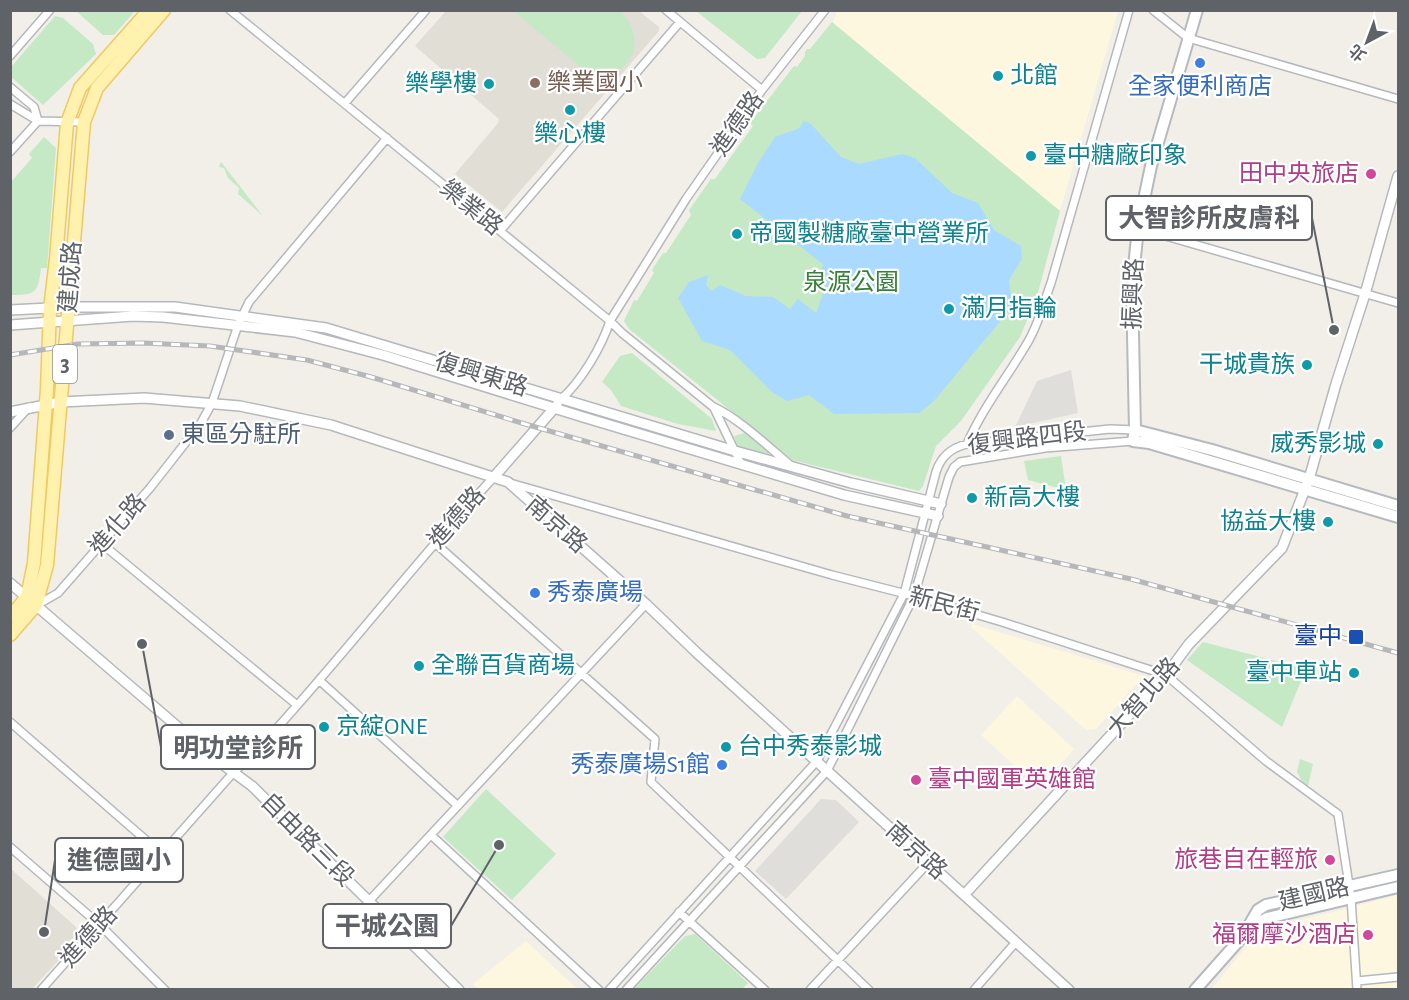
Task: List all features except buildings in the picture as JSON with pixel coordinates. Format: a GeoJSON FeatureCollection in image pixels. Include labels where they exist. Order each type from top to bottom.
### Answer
{"type":"FeatureCollection","features":[{"type":"Feature","properties":{"kind":"main road","name":"建成路"},"geometry":{"type":"LineString","coordinates":[[32,601],[37,406],[50,323],[67,123],[80,88],[148,10]]}},
{"type":"Feature","properties":{"kind":"main road","name":"建成路"},"geometry":{"type":"LineString","coordinates":[[32,601],[47,565],[84,122],[97,88],[164,10]]}},
{"type":"Feature","properties":{"kind":"main road","name":"振興路"},"geometry":{"type":"LineString","coordinates":[[1134,435],[1132,286],[1138,228],[1151,166],[1197,10]]}},
{"type":"Feature","properties":{"kind":"main road","name":"復興路四段"},"geometry":{"type":"LineString","coordinates":[[1134,435],[1149,443],[1398,506]]}},
{"type":"Feature","properties":{"kind":"main road","name":"復興路四段"},"geometry":{"type":"LineString","coordinates":[[1307,484],[1398,517]]}},
{"type":"Feature","properties":{"kind":"main road","name":"進化路"},"geometry":{"type":"LineString","coordinates":[[10,617],[32,601]]}},
{"type":"Feature","properties":{"kind":"main road","name":"進化路"},"geometry":{"type":"LineString","coordinates":[[10,635],[32,601]]}},
{"type":"Feature","properties":{"kind":"main road","name":"建國路"},"geometry":{"type":"LineString","coordinates":[[1243,934],[1267,918],[1398,876]]}},
{"type":"Feature","properties":{"kind":"main road","name":"建國路"},"geometry":{"type":"LineString","coordinates":[[1195,990],[1243,934],[1258,910],[1280,901],[1398,887]]}},
{"type":"Feature","properties":{"kind":"street"},"geometry":{"type":"LineString","coordinates":[[10,56],[50,10]]}},
{"type":"Feature","properties":{"kind":"street","name":"樂業路"},"geometry":{"type":"LineString","coordinates":[[230,10],[622,333],[712,406],[745,427],[793,467]]}},
{"type":"Feature","properties":{"kind":"street"},"geometry":{"type":"LineString","coordinates":[[345,103],[426,10]]}},
{"type":"Feature","properties":{"kind":"street"},"geometry":{"type":"LineString","coordinates":[[666,10],[762,90]]}},
{"type":"Feature","properties":{"kind":"street","name":"進德路"},"geometry":{"type":"LineString","coordinates":[[41,990],[233,773],[255,753],[570,390],[605,337],[610,321],[686,199],[762,90],[825,10]]}},
{"type":"Feature","properties":{"kind":"street"},"geometry":{"type":"LineString","coordinates":[[967,444],[975,426],[1030,338],[1039,318],[1129,10]]}},
{"type":"Feature","properties":{"kind":"street"},"geometry":{"type":"LineString","coordinates":[[1153,10],[1188,38],[1398,99]]}},
{"type":"Feature","properties":{"kind":"street"},"geometry":{"type":"LineString","coordinates":[[500,231],[680,22]]}},
{"type":"Feature","properties":{"kind":"street"},"geometry":{"type":"LineString","coordinates":[[10,87],[34,107],[38,121]]}},
{"type":"Feature","properties":{"kind":"street"},"geometry":{"type":"LineString","coordinates":[[10,104],[38,121],[84,122]]}},
{"type":"Feature","properties":{"kind":"street"},"geometry":{"type":"LineString","coordinates":[[10,152],[38,121]]}},
{"type":"Feature","properties":{"kind":"street","name":"進化路"},"geometry":{"type":"LineString","coordinates":[[32,601],[58,593],[195,432],[212,403],[238,325],[253,296],[387,138]]}},
{"type":"Feature","properties":{"kind":"street","name":"大智北路"},"geometry":{"type":"LineString","coordinates":[[964,895],[1166,675],[1189,644],[1279,552],[1307,484],[1398,176]]}},
{"type":"Feature","properties":{"kind":"street"},"geometry":{"type":"LineString","coordinates":[[1138,228],[1398,303]]}},
{"type":"Feature","properties":{"kind":"street","name":"復興東路"},"geometry":{"type":"LineString","coordinates":[[10,325],[50,323],[68,314],[175,307],[326,328],[735,451],[941,504]]}},
{"type":"Feature","properties":{"kind":"street","name":"復興東路"},"geometry":{"type":"LineString","coordinates":[[10,310],[50,309],[68,314],[163,316],[295,332],[350,345],[844,495],[938,516]]}},
{"type":"Feature","properties":{"kind":"street","name":"南京路"},"geometry":{"type":"LineString","coordinates":[[10,412],[61,402],[154,398],[212,403],[331,425],[508,482],[646,604],[1065,988]]}},
{"type":"Feature","properties":{"kind":"street"},"geometry":{"type":"LineString","coordinates":[[10,428],[37,406]]}},
{"type":"Feature","properties":{"kind":"street","name":"樂業路"},"geometry":{"type":"LineString","coordinates":[[712,406],[720,417],[741,464]]}},
{"type":"Feature","properties":{"kind":"street","name":"復興路四段"},"geometry":{"type":"LineString","coordinates":[[609,990],[817,761],[904,594],[936,472],[942,460],[953,448],[967,444],[1110,429],[1134,435]]}},
{"type":"Feature","properties":{"kind":"street","name":"復興路四段"},"geometry":{"type":"LineString","coordinates":[[626,990],[827,771],[914,596],[951,471],[960,462],[1134,435]]}},
{"type":"Feature","properties":{"kind":"street","name":"新民街"},"geometry":{"type":"LineString","coordinates":[[508,482],[820,572],[914,596],[1166,675],[1266,761],[1338,814],[1350,893]]}},
{"type":"Feature","properties":{"kind":"street"},"geometry":{"type":"LineString","coordinates":[[435,543],[655,739],[651,782],[869,990]]}},
{"type":"Feature","properties":{"kind":"street"},"geometry":{"type":"LineString","coordinates":[[102,544],[297,705]]}},
{"type":"Feature","properties":{"kind":"street","name":"自由路三段"},"geometry":{"type":"LineString","coordinates":[[10,583],[233,773],[252,786],[459,990]]}},
{"type":"Feature","properties":{"kind":"street"},"geometry":{"type":"LineString","coordinates":[[369,901],[646,604]]}},
{"type":"Feature","properties":{"kind":"street"},"geometry":{"type":"LineString","coordinates":[[319,680],[458,806]]}},
{"type":"Feature","properties":{"kind":"street"},"geometry":{"type":"LineString","coordinates":[[10,722],[162,854]]}},
{"type":"Feature","properties":{"kind":"street"},"geometry":{"type":"LineString","coordinates":[[432,835],[599,990]]}},
{"type":"Feature","properties":{"kind":"street"},"geometry":{"type":"LineString","coordinates":[[10,847],[100,925],[165,990]]}},
{"type":"Feature","properties":{"kind":"street"},"geometry":{"type":"LineString","coordinates":[[810,990],[928,864]]}},
{"type":"Feature","properties":{"kind":"street"},"geometry":{"type":"LineString","coordinates":[[1350,893],[1358,990]]}},
{"type":"Feature","properties":{"kind":"street"},"geometry":{"type":"LineString","coordinates":[[1258,910],[1267,918]]}},
{"type":"Feature","properties":{"kind":"street"},"geometry":{"type":"LineString","coordinates":[[679,912],[765,990]]}},
{"type":"Feature","properties":{"kind":"street"},"geometry":{"type":"LineString","coordinates":[[974,990],[1016,942]]}},
{"type":"Feature","properties":{"kind":"street"},"geometry":{"type":"LineString","coordinates":[[1357,981],[1398,977]]}},
{"type":"Feature","properties":{"kind":"shaded area","name":"北館"},"geometry":{"type":"Polygon","coordinates":[[[837,10],[1118,11],[1060,211],[832,22],[837,10]]]}},
{"type":"Feature","properties":{"kind":"shaded area","name":"樂業國小"},"geometry":{"type":"Polygon","coordinates":[[[446,11],[639,11],[659,27],[659,31],[502,212],[455,174],[499,119],[415,46],[446,11]]]}},
{"type":"Feature","properties":{"kind":"shaded area"},"geometry":{"type":"Polygon","coordinates":[[[1071,370],[1078,413],[1015,427],[1037,381],[1071,370]]]}},
{"type":"Feature","properties":{"kind":"shaded area"},"geometry":{"type":"Polygon","coordinates":[[[972,624],[1144,676],[1096,729],[1086,730],[971,627],[972,624]]]}},
{"type":"Feature","properties":{"kind":"shaded area"},"geometry":{"type":"Polygon","coordinates":[[[1017,696],[1074,749],[1039,788],[981,735],[1017,696]]]}},
{"type":"Feature","properties":{"kind":"shaded area"},"geometry":{"type":"Polygon","coordinates":[[[821,799],[836,800],[859,822],[786,899],[755,871],[821,799]]]}},
{"type":"Feature","properties":{"kind":"shaded area"},"geometry":{"type":"Polygon","coordinates":[[[10,868],[76,927],[79,938],[32,989],[11,989],[10,868]]]}},
{"type":"Feature","properties":{"kind":"shaded area"},"geometry":{"type":"Polygon","coordinates":[[[1398,895],[1398,989],[1211,990],[1259,931],[1398,895]]]}},
{"type":"Feature","properties":{"kind":"shaded area"},"geometry":{"type":"Polygon","coordinates":[[[526,941],[577,989],[478,989],[473,984],[526,941]]]}},
{"type":"Feature","properties":{"kind":"green space"},"geometry":{"type":"Polygon","coordinates":[[[76,11],[135,11],[114,35],[103,35],[76,11]]]}},
{"type":"Feature","properties":{"kind":"green space"},"geometry":{"type":"Polygon","coordinates":[[[514,11],[620,11],[632,28],[634,46],[632,55],[620,69],[609,73],[614,77],[605,88],[514,11]]]}},
{"type":"Feature","properties":{"kind":"green space"},"geometry":{"type":"Polygon","coordinates":[[[696,11],[802,11],[765,58],[757,59],[696,11]]]}},
{"type":"Feature","properties":{"kind":"green space"},"geometry":{"type":"Polygon","coordinates":[[[55,16],[63,18],[93,44],[96,54],[43,105],[11,77],[11,67],[55,16]]]}},
{"type":"Feature","properties":{"kind":"green space","name":"泉源公園"},"geometry":{"type":"Polygon","coordinates":[[[832,22],[1060,211],[1037,296],[1020,337],[961,421],[936,446],[923,486],[919,491],[792,460],[629,329],[624,321],[634,300],[637,301],[654,273],[652,270],[691,215],[689,210],[711,179],[715,179],[753,126],[750,123],[794,66],[797,67],[807,49],[810,49],[832,22]]]}},
{"type":"Feature","properties":{"kind":"green space"},"geometry":{"type":"Polygon","coordinates":[[[44,137],[56,148],[47,268],[41,268],[39,283],[34,291],[11,295],[11,182],[32,158],[29,154],[44,137]]]}},
{"type":"Feature","properties":{"kind":"green space"},"geometry":{"type":"Polygon","coordinates":[[[221,162],[263,216],[238,194],[239,188],[228,178],[224,168],[219,167],[221,162]]]}},
{"type":"Feature","properties":{"kind":"green space"},"geometry":{"type":"Polygon","coordinates":[[[632,353],[712,419],[716,431],[678,424],[621,406],[611,390],[602,382],[620,356],[632,353]]]}},
{"type":"Feature","properties":{"kind":"green space"},"geometry":{"type":"Polygon","coordinates":[[[745,433],[768,452],[767,457],[738,447],[734,436],[745,433]]]}},
{"type":"Feature","properties":{"kind":"green space"},"geometry":{"type":"Polygon","coordinates":[[[1061,456],[1066,490],[1028,480],[1024,461],[1061,456]]]}},
{"type":"Feature","properties":{"kind":"green space"},"geometry":{"type":"Polygon","coordinates":[[[1203,642],[1306,669],[1282,727],[1187,660],[1203,642]]]}},
{"type":"Feature","properties":{"kind":"green space"},"geometry":{"type":"Polygon","coordinates":[[[1300,759],[1313,764],[1308,786],[1297,772],[1300,759]]]}},
{"type":"Feature","properties":{"kind":"green space"},"geometry":{"type":"Polygon","coordinates":[[[486,789],[556,854],[512,900],[443,837],[486,789]]]}},
{"type":"Feature","properties":{"kind":"green space"},"geometry":{"type":"Polygon","coordinates":[[[695,934],[748,983],[742,989],[634,989],[685,936],[695,934]]]}},
{"type":"Feature","properties":{"kind":"water"},"geometry":{"type":"Polygon","coordinates":[[[803,121],[810,123],[841,157],[859,164],[902,154],[915,158],[952,193],[978,203],[994,230],[1021,246],[1022,259],[1009,280],[1012,307],[933,402],[919,413],[834,414],[809,395],[787,401],[772,392],[730,350],[702,341],[678,298],[689,282],[708,275],[706,285],[712,291],[720,285],[746,296],[773,297],[790,309],[798,299],[816,313],[827,283],[816,275],[824,265],[740,199],[758,163],[775,137],[800,128],[803,121]]]}},
{"type":"Feature","properties":{"kind":"railway"},"geometry":{"type":"LineString","coordinates":[[10,355],[78,344],[143,343],[210,346],[307,360],[847,516],[1131,579],[1398,653]]}},
{"type":"Feature","properties":{"kind":"place","name":"全家便利商店"},"geometry":{"type":"Point","coordinates":[1200,63]}},
{"type":"Feature","properties":{"kind":"place","name":"北館"},"geometry":{"type":"Point","coordinates":[998,76]}},
{"type":"Feature","properties":{"kind":"place","name":"樂業國小"},"geometry":{"type":"Point","coordinates":[535,83]}},
{"type":"Feature","properties":{"kind":"place","name":"樂學樓"},"geometry":{"type":"Point","coordinates":[489,84]}},
{"type":"Feature","properties":{"kind":"place","name":"樂心樓"},"geometry":{"type":"Point","coordinates":[570,110]}},
{"type":"Feature","properties":{"kind":"place","name":"臺中糖廠印象"},"geometry":{"type":"Point","coordinates":[1031,156]}},
{"type":"Feature","properties":{"kind":"place","name":"田中央旅店"},"geometry":{"type":"Point","coordinates":[1371,174]}},
{"type":"Feature","properties":{"kind":"place","name":"帝國製糖廠臺中營業所"},"geometry":{"type":"Point","coordinates":[737,234]}},
{"type":"Feature","properties":{"kind":"place","name":"滿月指輪"},"geometry":{"type":"Point","coordinates":[949,309]}},
{"type":"Feature","properties":{"kind":"place","name":"大智診所皮膚科"},"geometry":{"type":"Point","coordinates":[1334,330]}},
{"type":"Feature","properties":{"kind":"place","name":"干城貴族"},"geometry":{"type":"Point","coordinates":[1307,365]}},
{"type":"Feature","properties":{"kind":"place","name":"東區分駐所"},"geometry":{"type":"Point","coordinates":[169,435]}},
{"type":"Feature","properties":{"kind":"place","name":"威秀影城"},"geometry":{"type":"Point","coordinates":[1378,444]}},
{"type":"Feature","properties":{"kind":"place","name":"新高大樓"},"geometry":{"type":"Point","coordinates":[972,498]}},
{"type":"Feature","properties":{"kind":"place","name":"協益大樓"},"geometry":{"type":"Point","coordinates":[1328,522]}},
{"type":"Feature","properties":{"kind":"place","name":"秀泰廣場"},"geometry":{"type":"Point","coordinates":[535,593]}},
{"type":"Feature","properties":{"kind":"place","name":"臺中"},"geometry":{"type":"Point","coordinates":[1356,637]}},
{"type":"Feature","properties":{"kind":"place","name":"明功堂診所"},"geometry":{"type":"Point","coordinates":[142,644]}},
{"type":"Feature","properties":{"kind":"place","name":"全聯百貨商場"},"geometry":{"type":"Point","coordinates":[419,666]}},
{"type":"Feature","properties":{"kind":"place","name":"臺中車站"},"geometry":{"type":"Point","coordinates":[1354,673]}},
{"type":"Feature","properties":{"kind":"place","name":"京綻ONE"},"geometry":{"type":"Point","coordinates":[324,727]}},
{"type":"Feature","properties":{"kind":"place","name":"台中秀泰影城"},"geometry":{"type":"Point","coordinates":[726,747]}},
{"type":"Feature","properties":{"kind":"place","name":"秀泰廣場S1館"},"geometry":{"type":"Point","coordinates":[722,765]}},
{"type":"Feature","properties":{"kind":"place","name":"臺中國軍英雄館"},"geometry":{"type":"Point","coordinates":[916,780]}},
{"type":"Feature","properties":{"kind":"place","name":"干城公園"},"geometry":{"type":"Point","coordinates":[499,845]}},
{"type":"Feature","properties":{"kind":"place","name":"旅巷自在輕旅"},"geometry":{"type":"Point","coordinates":[1330,860]}},
{"type":"Feature","properties":{"kind":"place","name":"進德國小"},"geometry":{"type":"Point","coordinates":[44,932]}},
{"type":"Feature","properties":{"kind":"place","name":"福爾摩沙酒店"},"geometry":{"type":"Point","coordinates":[1368,935]}}]}
